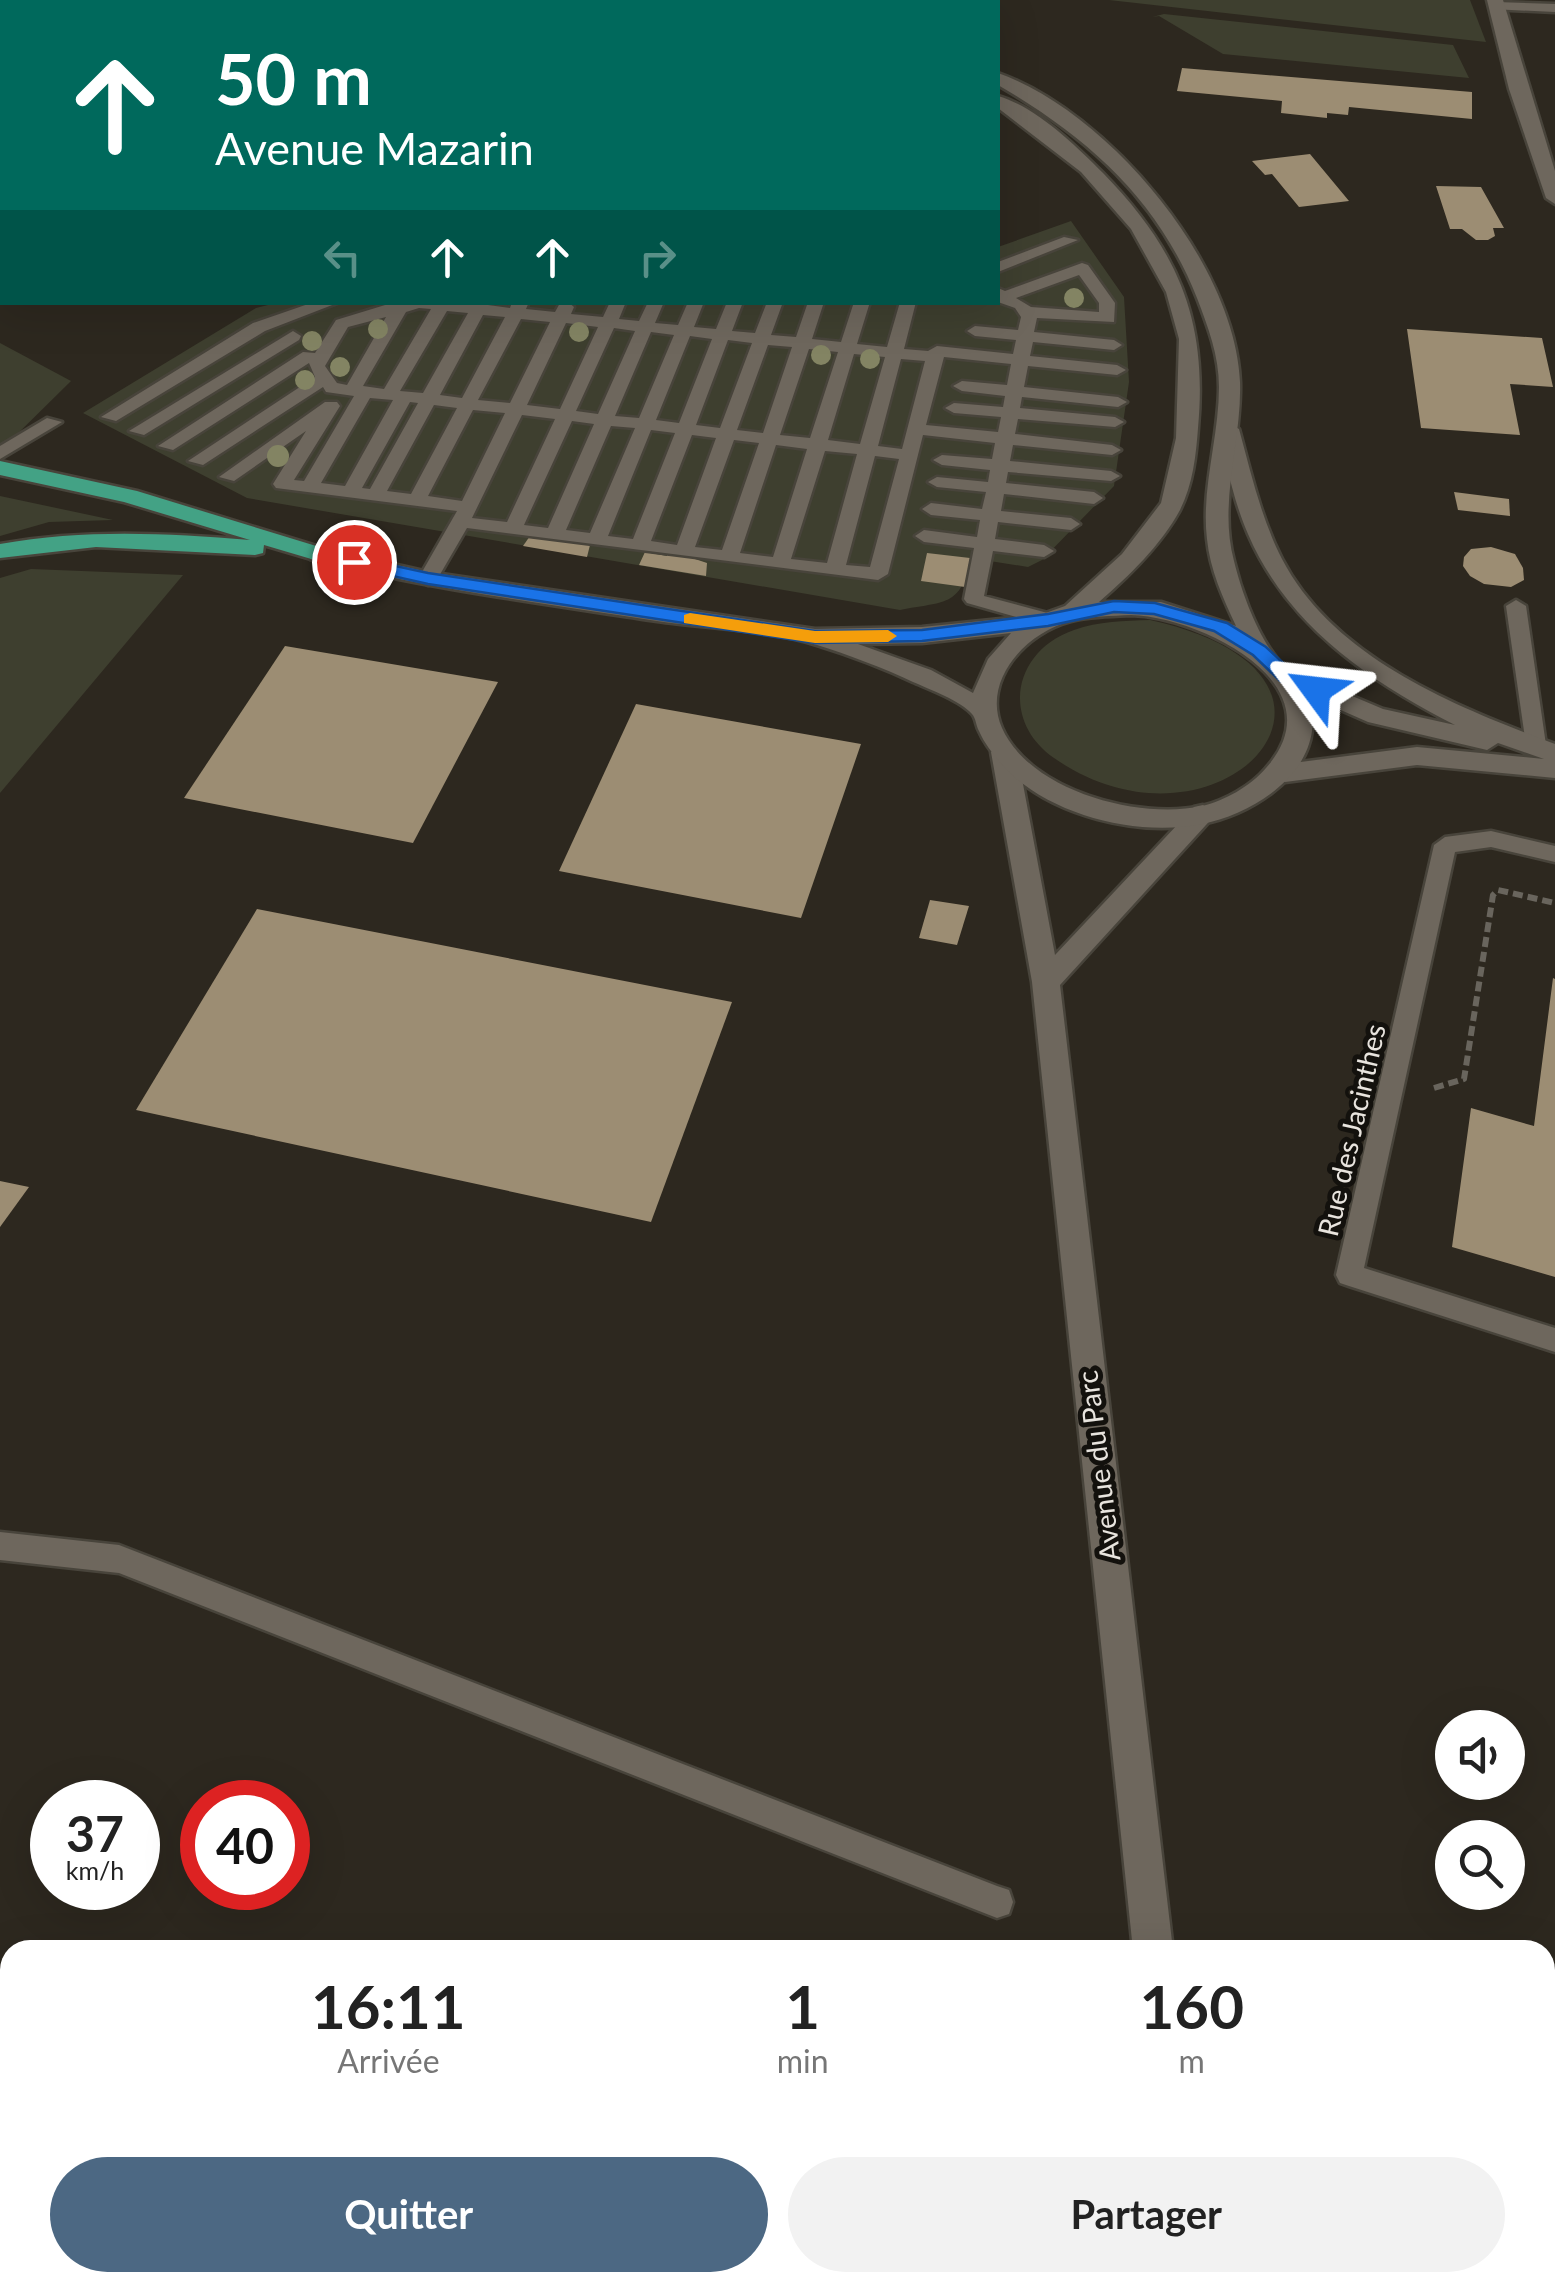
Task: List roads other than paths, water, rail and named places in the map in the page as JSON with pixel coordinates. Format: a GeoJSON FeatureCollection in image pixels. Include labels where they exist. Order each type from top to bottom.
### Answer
{"type":"FeatureCollection","features":[{"type":"Feature","properties":{"kind":"highway"},"geometry":{"type":"LineString","coordinates":[[0,468],[129,496],[318,554]]}},
{"type":"Feature","properties":{"kind":"highway"},"geometry":{"type":"LineString","coordinates":[[0,551],[60,540],[128,537],[318,554]]}},
{"type":"Feature","properties":{"kind":"main road"},"geometry":{"type":"LineString","coordinates":[[1496,3],[1518,89],[1555,198]]}},
{"type":"Feature","properties":{"kind":"main road"},"geometry":{"type":"LineString","coordinates":[[1000,79],[1096,142],[1164,210],[1198,271],[1228,361],[1228,429],[1216,521],[1222,568],[1260,651]]}},
{"type":"Feature","properties":{"kind":"main road"},"geometry":{"type":"LineString","coordinates":[[1000,102],[1079,159],[1157,254],[1188,327],[1190,397],[1184,468],[1161,523],[1060,616],[1018,638],[996,661],[983,709],[990,732],[1004,752],[1047,788],[1109,812],[1149,818],[1203,814],[1230,806],[1284,773],[1417,756],[1555,768]]}},
{"type":"Feature","properties":{"kind":"main road"},"geometry":{"type":"LineString","coordinates":[[1228,429],[1258,533],[1295,596],[1327,629],[1376,667],[1442,708],[1472,724],[1549,751]]}},
{"type":"Feature","properties":{"kind":"main road"},"geometry":{"type":"LineString","coordinates":[[318,554],[428,578],[815,637],[922,636],[1114,606],[1188,615],[1221,627],[1260,651],[1286,676],[1377,716],[1423,730],[1549,751]]}},
{"type":"Feature","properties":{"kind":"main road"},"geometry":{"type":"LineString","coordinates":[[815,637],[922,676],[983,709]]}},
{"type":"Feature","properties":{"kind":"main road"},"geometry":{"type":"LineString","coordinates":[[1284,773],[1298,738],[1298,707],[1286,676]]}},
{"type":"Feature","properties":{"kind":"main road","name":"Avenue du Parc"},"geometry":{"type":"LineString","coordinates":[[1004,752],[1046,982],[1152,1940]]}},
{"type":"Feature","properties":{"kind":"main road"},"geometry":{"type":"LineString","coordinates":[[1046,982],[1203,814]]}},
{"type":"Feature","properties":{"kind":"lane"},"geometry":{"type":"LineString","coordinates":[[1496,3],[1555,8]]}},
{"type":"Feature","properties":{"kind":"lane"},"geometry":{"type":"LineString","coordinates":[[1000,265],[1070,240]]}},
{"type":"Feature","properties":{"kind":"lane"},"geometry":{"type":"LineString","coordinates":[[1000,296],[1082,268],[1107,303],[1108,318],[1027,312],[1000,297]]}},
{"type":"Feature","properties":{"kind":"lane"},"geometry":{"type":"LineString","coordinates":[[110,417],[266,324],[323,305]]}},
{"type":"Feature","properties":{"kind":"lane"},"geometry":{"type":"LineString","coordinates":[[138,431],[294,337],[401,306],[420,305]]}},
{"type":"Feature","properties":{"kind":"lane"},"geometry":{"type":"LineString","coordinates":[[351,492],[440,305]]}},
{"type":"Feature","properties":{"kind":"lane"},"geometry":{"type":"LineString","coordinates":[[512,529],[616,305]]}},
{"type":"Feature","properties":{"kind":"lane"},"geometry":{"type":"LineString","coordinates":[[554,535],[655,305]]}},
{"type":"Feature","properties":{"kind":"lane"},"geometry":{"type":"LineString","coordinates":[[597,540],[695,305]]}},
{"type":"Feature","properties":{"kind":"lane"},"geometry":{"type":"LineString","coordinates":[[640,546],[734,305]]}},
{"type":"Feature","properties":{"kind":"lane"},"geometry":{"type":"LineString","coordinates":[[684,551],[774,305]]}},
{"type":"Feature","properties":{"kind":"lane"},"geometry":{"type":"LineString","coordinates":[[729,557],[815,305]]}},
{"type":"Feature","properties":{"kind":"lane"},"geometry":{"type":"LineString","coordinates":[[780,564],[861,305]]}},
{"type":"Feature","properties":{"kind":"lane"},"geometry":{"type":"LineString","coordinates":[[835,570],[907,305]]}},
{"type":"Feature","properties":{"kind":"lane"},"geometry":{"type":"LineString","coordinates":[[401,306],[347,395],[282,484],[417,500],[512,529],[878,574],[937,351],[1118,370]]}},
{"type":"Feature","properties":{"kind":"lane"},"geometry":{"type":"LineString","coordinates":[[376,495],[480,306],[564,310],[608,322],[935,358]]}},
{"type":"Feature","properties":{"kind":"lane"},"geometry":{"type":"LineString","coordinates":[[417,500],[518,308]]}},
{"type":"Feature","properties":{"kind":"lane"},"geometry":{"type":"LineString","coordinates":[[428,578],[464,514],[564,310]]}},
{"type":"Feature","properties":{"kind":"lane"},"geometry":{"type":"LineString","coordinates":[[1027,312],[974,599],[1060,616]]}},
{"type":"Feature","properties":{"kind":"lane"},"geometry":{"type":"LineString","coordinates":[[266,324],[294,337],[332,388],[347,395],[397,396],[908,455]]}},
{"type":"Feature","properties":{"kind":"lane"},"geometry":{"type":"LineString","coordinates":[[197,461],[316,366],[342,324]]}},
{"type":"Feature","properties":{"kind":"lane"},"geometry":{"type":"LineString","coordinates":[[975,331],[1114,345]]}},
{"type":"Feature","properties":{"kind":"lane"},"geometry":{"type":"LineString","coordinates":[[167,446],[316,366]]}},
{"type":"Feature","properties":{"kind":"lane"},"geometry":{"type":"LineString","coordinates":[[962,386],[1118,402]]}},
{"type":"Feature","properties":{"kind":"lane"},"geometry":{"type":"LineString","coordinates":[[228,477],[347,395]]}},
{"type":"Feature","properties":{"kind":"lane"},"geometry":{"type":"LineString","coordinates":[[310,487],[347,395]]}},
{"type":"Feature","properties":{"kind":"lane"},"geometry":{"type":"LineString","coordinates":[[954,408],[1115,422]]}},
{"type":"Feature","properties":{"kind":"lane"},"geometry":{"type":"LineString","coordinates":[[0,454],[53,422]]}},
{"type":"Feature","properties":{"kind":"lane"},"geometry":{"type":"LineString","coordinates":[[916,429],[1112,450]]}},
{"type":"Feature","properties":{"kind":"lane"},"geometry":{"type":"LineString","coordinates":[[942,460],[1111,476]]}},
{"type":"Feature","properties":{"kind":"lane"},"geometry":{"type":"LineString","coordinates":[[937,482],[1094,498]]}},
{"type":"Feature","properties":{"kind":"lane"},"geometry":{"type":"LineString","coordinates":[[930,509],[1071,524]]}},
{"type":"Feature","properties":{"kind":"lane"},"geometry":{"type":"LineString","coordinates":[[924,536],[1044,551]]}},
{"type":"Feature","properties":{"kind":"lane"},"geometry":{"type":"LineString","coordinates":[[1516,606],[1549,751]]}},
{"type":"Feature","properties":{"kind":"lane","name":"Rue des Jacinthes"},"geometry":{"type":"LineString","coordinates":[[1555,854],[1491,839],[1445,845],[1349,1275],[1555,1340]]}},
{"type":"Feature","properties":{"kind":"lane"},"geometry":{"type":"LineString","coordinates":[[0,1546],[119,1559],[997,1902]]}}]}
